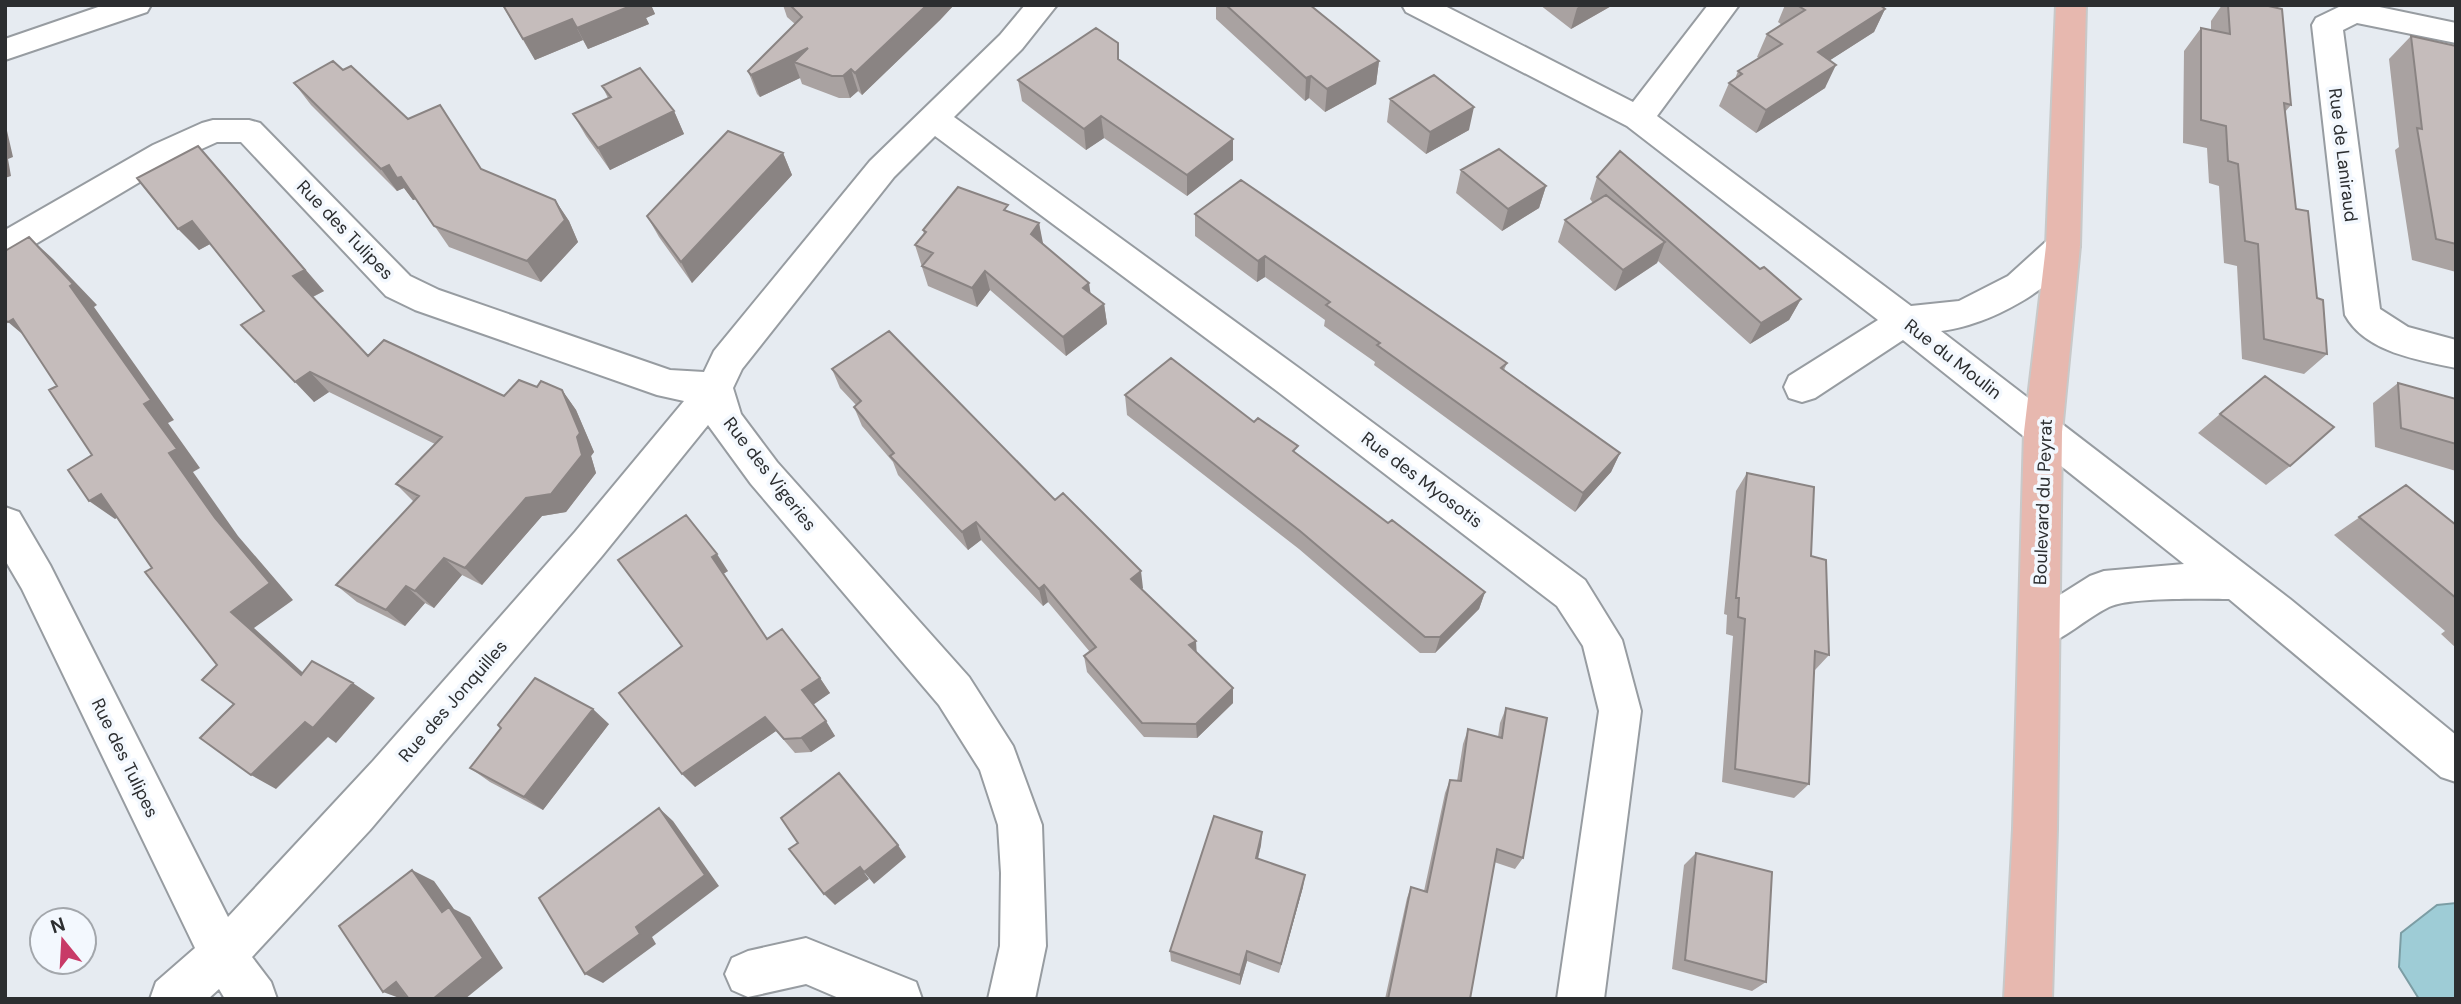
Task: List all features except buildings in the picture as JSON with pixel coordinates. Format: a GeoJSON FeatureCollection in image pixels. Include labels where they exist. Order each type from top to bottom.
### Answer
{"type":"FeatureCollection","features":[{"type":"Feature","properties":{"kind":"main road","name":"Boulevard du Peyrat"},"geometry":{"type":"LineString","coordinates":[[2028,999],[2035,829],[2043,432],[2063,246],[2071,5]]}},
{"type":"Feature","properties":{"kind":"street"},"geometry":{"type":"LineString","coordinates":[[5,50],[136,5]]}},
{"type":"Feature","properties":{"kind":"street"},"geometry":{"type":"LineString","coordinates":[[715,388],[727,361],[882,169],[1011,42],[1042,5]]}},
{"type":"Feature","properties":{"kind":"street","name":"Rue du Moulin"},"geometry":{"type":"LineString","coordinates":[[1417,5],[1638,118],[1905,321],[2043,432],[2237,581],[2456,762]]}},
{"type":"Feature","properties":{"kind":"street"},"geometry":{"type":"LineString","coordinates":[[1638,118],[1724,5]]}},
{"type":"Feature","properties":{"kind":"street","name":"Rue de Laniraud"},"geometry":{"type":"LineString","coordinates":[[2456,33],[2354,12],[2327,25],[2363,314],[2382,333],[2411,344],[2456,354]]}},
{"type":"Feature","properties":{"kind":"street","name":"Rue des Myosotis"},"geometry":{"type":"LineString","coordinates":[[934,119],[1290,381],[1571,593],[1602,640],[1620,711],[1580,999]]}},
{"type":"Feature","properties":{"kind":"street","name":"Rue des Tulipes"},"geometry":{"type":"LineString","coordinates":[[5,246],[164,153],[213,131],[249,131],[398,286],[428,300],[670,385],[715,388]]}},
{"type":"Feature","properties":{"kind":"street"},"geometry":{"type":"LineString","coordinates":[[1802,387],[1905,321],[1965,314],[2020,286],[2063,246]]}},
{"type":"Feature","properties":{"kind":"street","name":"Rue des Jonquilles"},"geometry":{"type":"LineString","coordinates":[[173,999],[223,956],[318,858],[656,466],[715,388]]}},
{"type":"Feature","properties":{"kind":"street","name":"Rue des Vigeries"},"geometry":{"type":"LineString","coordinates":[[715,388],[724,420],[764,473],[954,691],[998,761],[1020,825],[1023,873],[1023,946],[1011,999]]}},
{"type":"Feature","properties":{"kind":"street","name":"Rue des Tulipes"},"geometry":{"type":"LineString","coordinates":[[5,524],[36,578],[223,956],[254,999]]}},
{"type":"Feature","properties":{"kind":"street"},"geometry":{"type":"LineString","coordinates":[[2039,630],[2104,589],[2169,582],[2237,581]]}},
{"type":"Feature","properties":{"kind":"street"},"geometry":{"type":"LineString","coordinates":[[748,974],[806,961],[899,999]]}},
{"type":"Feature","properties":{"kind":"water"},"geometry":{"type":"Polygon","coordinates":[[[2456,903],[2456,999],[2419,999],[2399,967],[2401,933],[2437,905],[2456,903]]]}}]}
